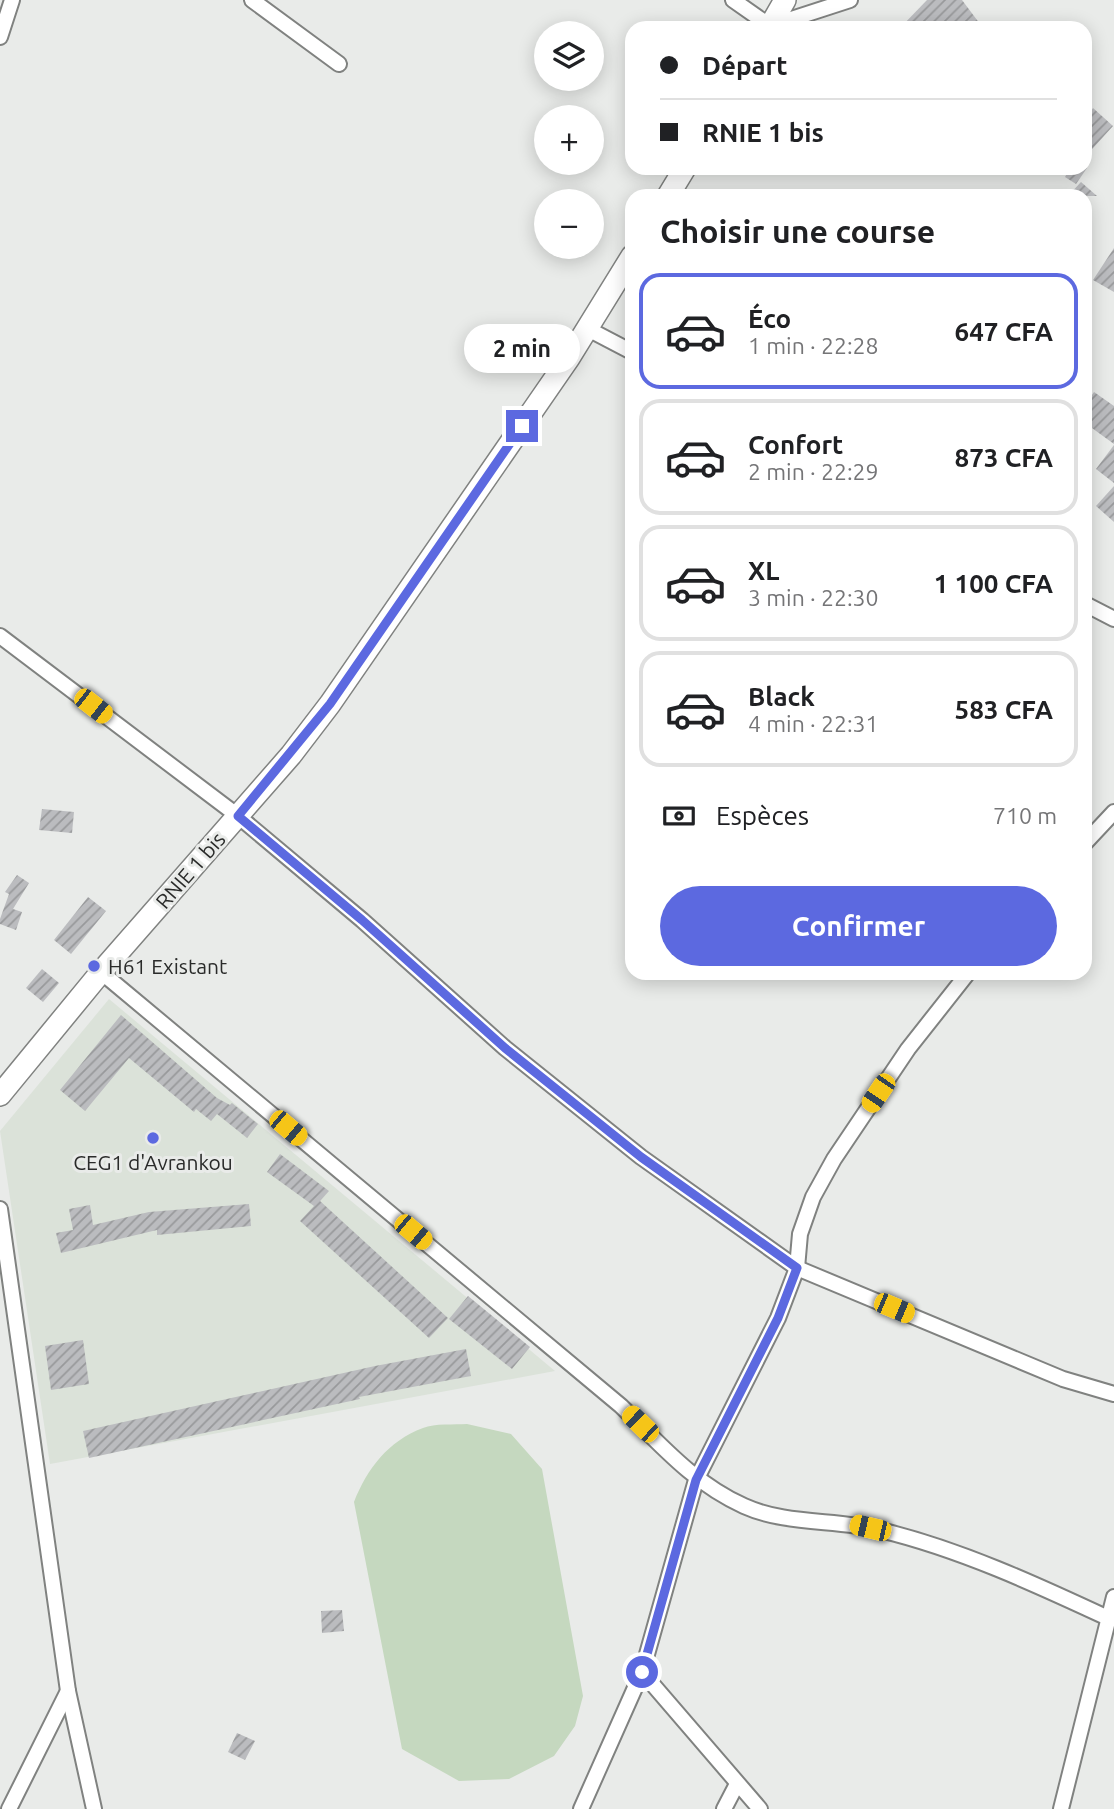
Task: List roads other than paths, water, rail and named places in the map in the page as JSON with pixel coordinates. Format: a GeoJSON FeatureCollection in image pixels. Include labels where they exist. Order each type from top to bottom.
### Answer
{"type":"FeatureCollection","features":[{"type":"Feature","properties":{"kind":"main road"},"geometry":{"type":"LineString","coordinates":[[773,21],[785,0]]}},
{"type":"Feature","properties":{"kind":"main road","name":"RNIE 1 bis"},"geometry":{"type":"LineString","coordinates":[[0,1096],[101,972],[238,816],[330,704],[588,329],[625,268]]}},
{"type":"Feature","properties":{"kind":"street"},"geometry":{"type":"LineString","coordinates":[[0,37],[12,0]]}},
{"type":"Feature","properties":{"kind":"street"},"geometry":{"type":"LineString","coordinates":[[252,0],[339,64]]}},
{"type":"Feature","properties":{"kind":"street"},"geometry":{"type":"LineString","coordinates":[[733,0],[762,21]]}},
{"type":"Feature","properties":{"kind":"street"},"geometry":{"type":"LineString","coordinates":[[788,21],[850,0]]}},
{"type":"Feature","properties":{"kind":"street"},"geometry":{"type":"LineString","coordinates":[[588,329],[625,348]]}},
{"type":"Feature","properties":{"kind":"street"},"geometry":{"type":"LineString","coordinates":[[1092,608],[1114,620]]}},
{"type":"Feature","properties":{"kind":"street"},"geometry":{"type":"LineString","coordinates":[[0,636],[238,816],[362,920],[505,1048],[641,1157],[797,1268],[1063,1379],[1114,1394]]}},
{"type":"Feature","properties":{"kind":"street"},"geometry":{"type":"LineString","coordinates":[[1092,836],[1114,812]]}},
{"type":"Feature","properties":{"kind":"street"},"geometry":{"type":"LineString","coordinates":[[101,972],[621,1406],[696,1480],[746,1507],[799,1520],[856,1524],[1009,1572],[1108,1618]]}},
{"type":"Feature","properties":{"kind":"street"},"geometry":{"type":"LineString","coordinates":[[580,1809],[642,1672],[696,1480],[778,1318],[797,1268],[800,1234],[813,1197],[834,1159],[908,1049],[962,980]]}},
{"type":"Feature","properties":{"kind":"street"},"geometry":{"type":"LineString","coordinates":[[0,1209],[68,1691],[94,1809]]}},
{"type":"Feature","properties":{"kind":"street"},"geometry":{"type":"LineString","coordinates":[[1061,1809],[1114,1597]]}},
{"type":"Feature","properties":{"kind":"street"},"geometry":{"type":"LineString","coordinates":[[642,1672],[760,1809]]}},
{"type":"Feature","properties":{"kind":"street"},"geometry":{"type":"LineString","coordinates":[[9,1809],[68,1691]]}},
{"type":"Feature","properties":{"kind":"street"},"geometry":{"type":"LineString","coordinates":[[724,1809],[737,1784]]}},
{"type":"Feature","properties":{"kind":"place","name":"H61 Existant"},"geometry":{"type":"Point","coordinates":[94,966]}},
{"type":"Feature","properties":{"kind":"place","name":"CEG1 d'Avrankou"},"geometry":{"type":"Point","coordinates":[153,1138]}}]}
